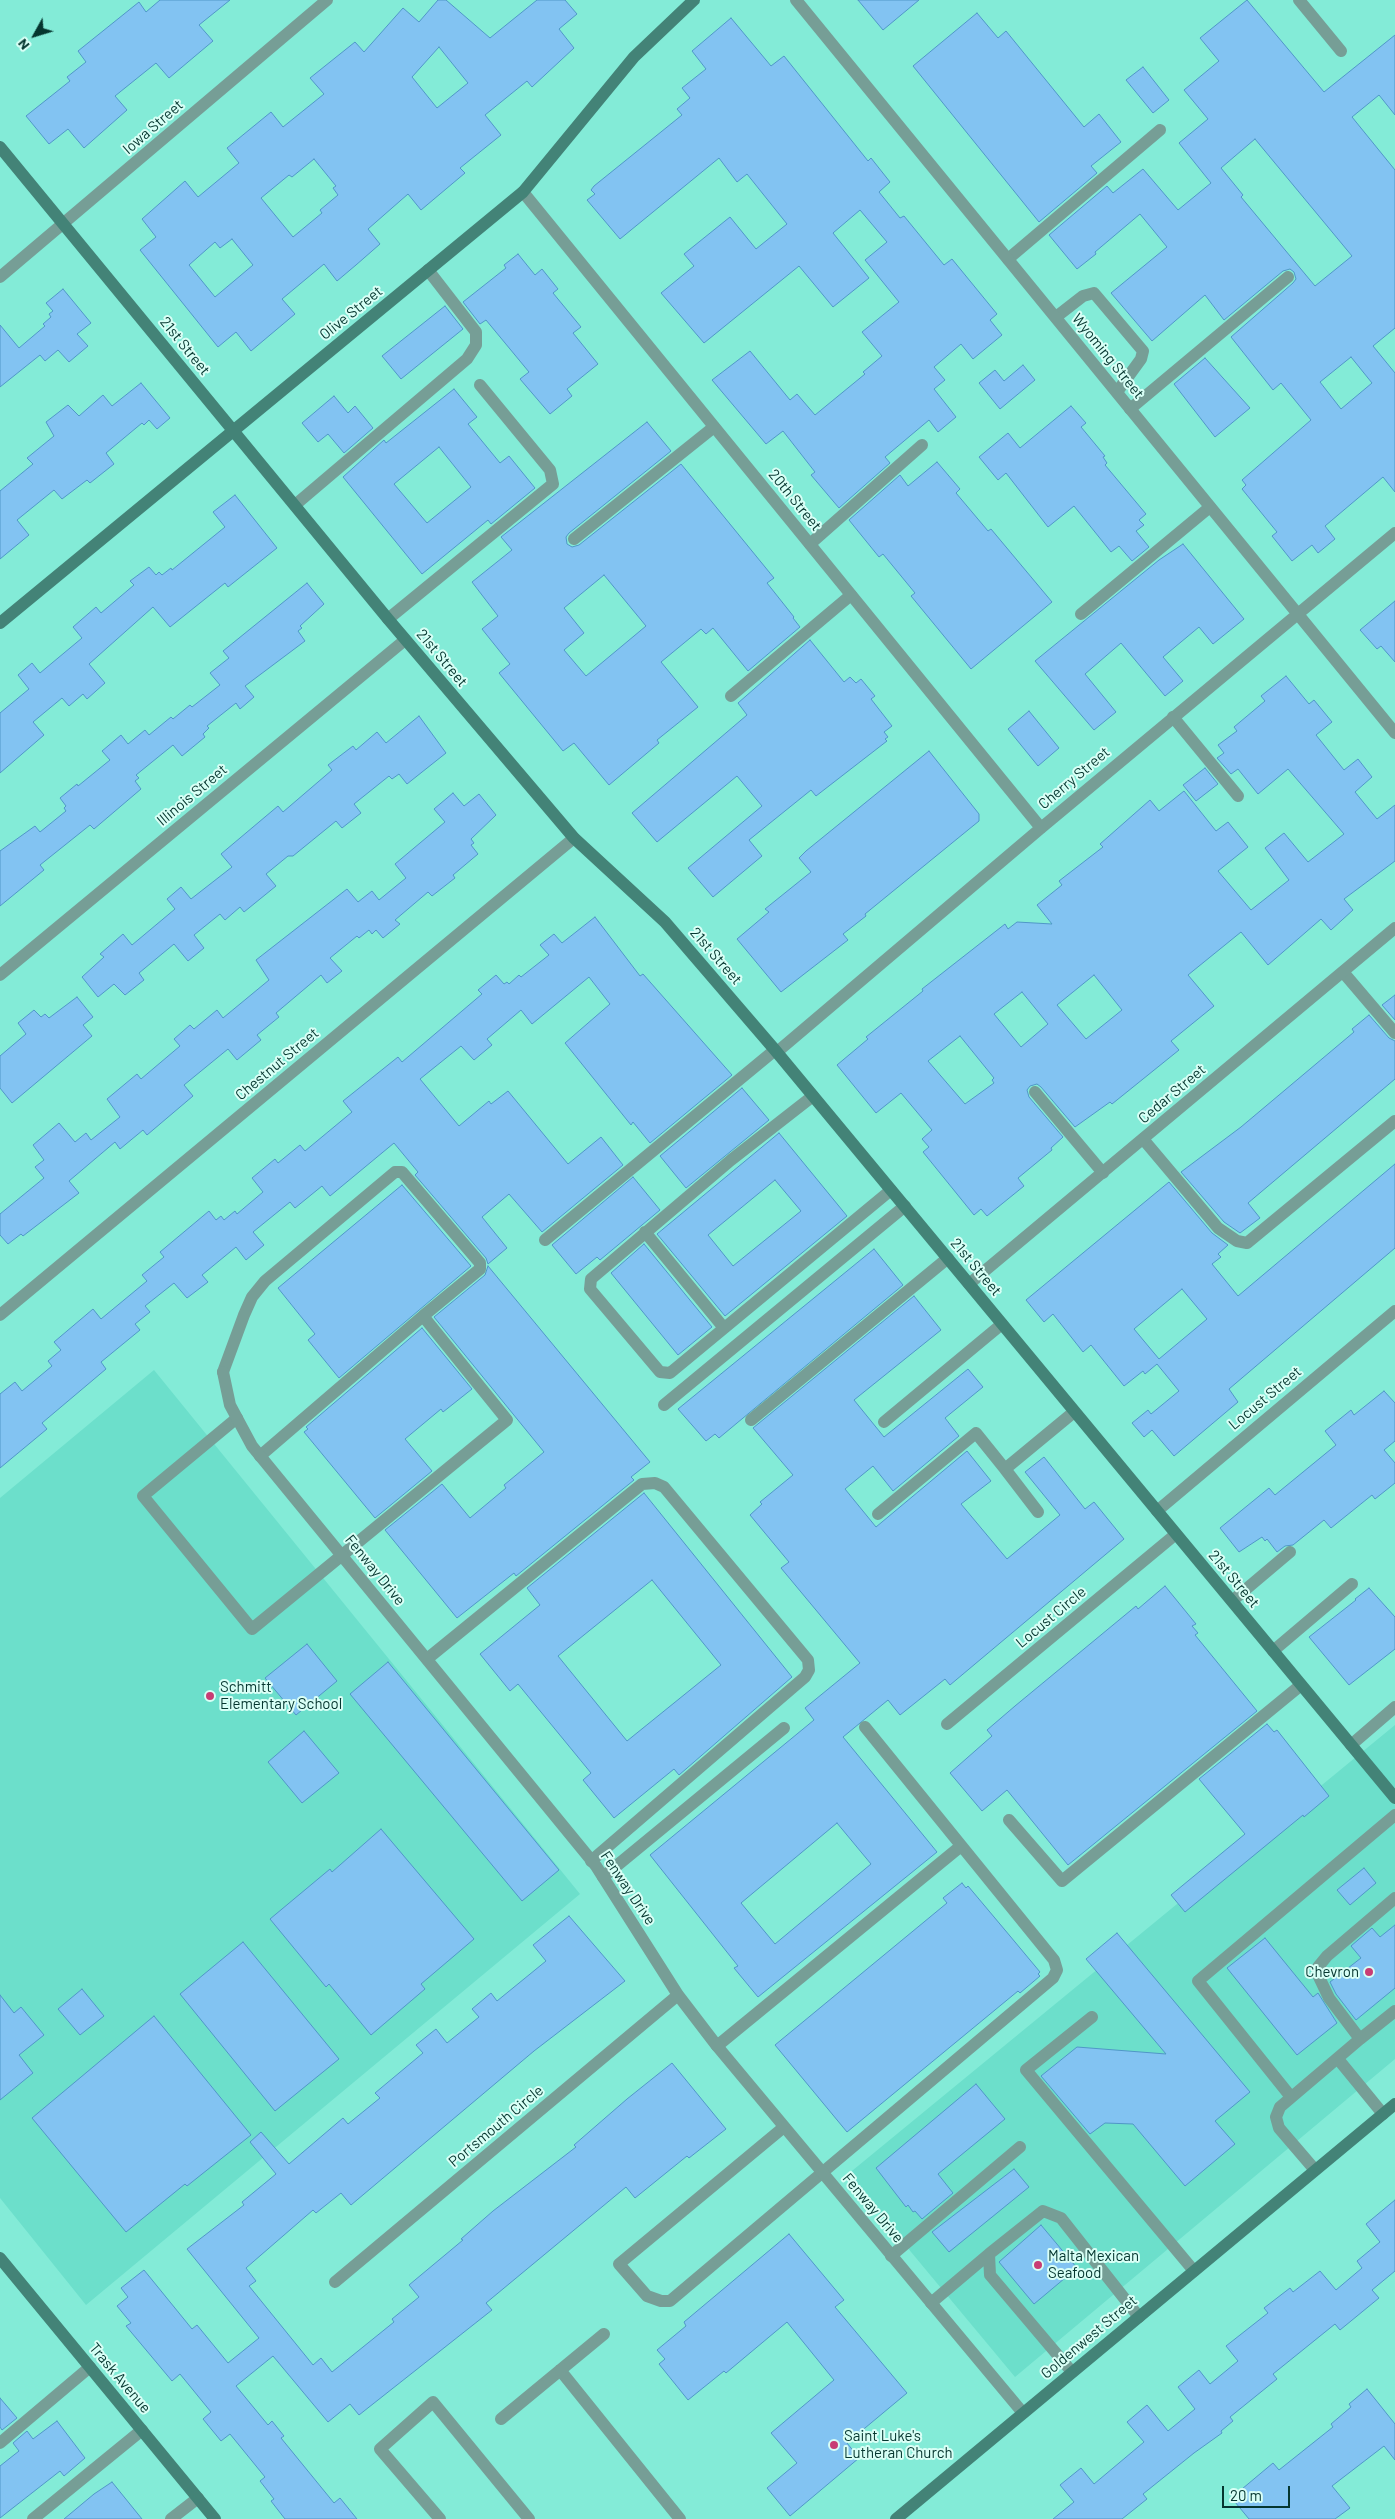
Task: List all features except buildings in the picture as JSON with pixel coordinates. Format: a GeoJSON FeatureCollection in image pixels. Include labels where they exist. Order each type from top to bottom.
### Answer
{"type":"FeatureCollection","features":[{"type":"Feature","properties":{"kind":"street","name":"Iowa Street"},"geometry":{"type":"LineString","coordinates":[[0,277],[64,225],[327,0]]}},
{"type":"Feature","properties":{"kind":"street","name":"Olive Street"},"geometry":{"type":"LineString","coordinates":[[0,622],[523,192],[634,57],[694,0]]}},
{"type":"Feature","properties":{"kind":"street","name":"Wyoming Street"},"geometry":{"type":"LineString","coordinates":[[796,0],[1395,733]]}},
{"type":"Feature","properties":{"kind":"street"},"geometry":{"type":"LineString","coordinates":[[1299,0],[1341,52]]}},
{"type":"Feature","properties":{"kind":"street"},"geometry":{"type":"LineString","coordinates":[[1008,259],[1160,130]]}},
{"type":"Feature","properties":{"kind":"street","name":"21st Street"},"geometry":{"type":"LineString","coordinates":[[0,147],[405,640],[574,838],[665,922],[776,1051],[1395,1798]]}},
{"type":"Feature","properties":{"kind":"street","name":"20th Street"},"geometry":{"type":"LineString","coordinates":[[523,192],[1041,828]]}},
{"type":"Feature","properties":{"kind":"street"},"geometry":{"type":"LineString","coordinates":[[295,505],[467,359],[476,345],[476,332],[428,270]]}},
{"type":"Feature","properties":{"kind":"street"},"geometry":{"type":"LineString","coordinates":[[1130,409],[1288,277]]}},
{"type":"Feature","properties":{"kind":"street"},"geometry":{"type":"LineString","coordinates":[[1056,317],[1083,296],[1094,293],[1142,351],[1141,360],[1117,392]]}},
{"type":"Feature","properties":{"kind":"street"},"geometry":{"type":"LineString","coordinates":[[388,619],[553,484],[550,470],[480,385]]}},
{"type":"Feature","properties":{"kind":"street"},"geometry":{"type":"LineString","coordinates":[[574,539],[714,426]]}},
{"type":"Feature","properties":{"kind":"street"},"geometry":{"type":"LineString","coordinates":[[810,544],[922,445]]}},
{"type":"Feature","properties":{"kind":"street"},"geometry":{"type":"LineString","coordinates":[[1081,614],[1210,507]]}},
{"type":"Feature","properties":{"kind":"street","name":"Cherry Street"},"geometry":{"type":"LineString","coordinates":[[546,1240],[776,1051],[1395,532]]}},
{"type":"Feature","properties":{"kind":"street"},"geometry":{"type":"LineString","coordinates":[[731,696],[851,595]]}},
{"type":"Feature","properties":{"kind":"street","name":"Illinois Street"},"geometry":{"type":"LineString","coordinates":[[0,975],[405,640]]}},
{"type":"Feature","properties":{"kind":"street"},"geometry":{"type":"LineString","coordinates":[[1173,717],[1238,796]]}},
{"type":"Feature","properties":{"kind":"street","name":"Chestnut Street"},"geometry":{"type":"LineString","coordinates":[[0,1315],[574,838]]}},
{"type":"Feature","properties":{"kind":"street","name":"Cedar Street"},"geometry":{"type":"LineString","coordinates":[[969,1284],[1395,928]]}},
{"type":"Feature","properties":{"kind":"street"},"geometry":{"type":"LineString","coordinates":[[1343,972],[1395,1033]]}},
{"type":"Feature","properties":{"kind":"street"},"geometry":{"type":"LineString","coordinates":[[1035,1092],[1103,1173]]}},
{"type":"Feature","properties":{"kind":"street"},"geometry":{"type":"LineString","coordinates":[[813,1096],[591,1278],[590,1289],[660,1372],[670,1373],[891,1190]]}},
{"type":"Feature","properties":{"kind":"street"},"geometry":{"type":"LineString","coordinates":[[1144,1139],[1218,1228],[1238,1241],[1247,1243],[1395,1121]]}},
{"type":"Feature","properties":{"kind":"street","name":"Fenway Drive"},"geometry":{"type":"LineString","coordinates":[[423,1316],[480,1269],[480,1263],[402,1172],[395,1172],[265,1281],[252,1297],[223,1372],[230,1405],[260,1456],[603,1876],[678,1995],[717,2046],[1023,2413]]}},
{"type":"Feature","properties":{"kind":"street"},"geometry":{"type":"LineString","coordinates":[[664,1405],[905,1206]]}},
{"type":"Feature","properties":{"kind":"street"},"geometry":{"type":"LineString","coordinates":[[645,1232],[724,1328]]}},
{"type":"Feature","properties":{"kind":"street"},"geometry":{"type":"LineString","coordinates":[[751,1420],[948,1258]]}},
{"type":"Feature","properties":{"kind":"street","name":"Locust Street"},"geometry":{"type":"LineString","coordinates":[[1156,1511],[1395,1311]]}},
{"type":"Feature","properties":{"kind":"street"},"geometry":{"type":"LineString","coordinates":[[237,1418],[143,1496],[252,1629],[507,1420],[423,1316],[260,1456]]}},
{"type":"Feature","properties":{"kind":"street"},"geometry":{"type":"LineString","coordinates":[[884,1422],[1002,1324]]}},
{"type":"Feature","properties":{"kind":"street"},"geometry":{"type":"LineString","coordinates":[[1005,1469],[1074,1412]]}},
{"type":"Feature","properties":{"kind":"street"},"geometry":{"type":"LineString","coordinates":[[878,1514],[976,1433],[1038,1512]]}},
{"type":"Feature","properties":{"kind":"street"},"geometry":{"type":"LineString","coordinates":[[426,1659],[642,1484],[655,1483],[664,1487],[808,1660],[809,1670],[805,1677],[591,1861]]}},
{"type":"Feature","properties":{"kind":"street","name":"Locust Circle"},"geometry":{"type":"LineString","coordinates":[[947,1724],[1176,1534]]}},
{"type":"Feature","properties":{"kind":"street"},"geometry":{"type":"LineString","coordinates":[[1232,1601],[1290,1552]]}},
{"type":"Feature","properties":{"kind":"street"},"geometry":{"type":"LineString","coordinates":[[1273,1651],[1352,1584]]}},
{"type":"Feature","properties":{"kind":"street"},"geometry":{"type":"LineString","coordinates":[[1009,1820],[1062,1881],[1237,1735],[1301,1685]]}},
{"type":"Feature","properties":{"kind":"street"},"geometry":{"type":"LineString","coordinates":[[1350,1745],[1395,1707]]}},
{"type":"Feature","properties":{"kind":"street"},"geometry":{"type":"LineString","coordinates":[[784,2127],[619,2264],[647,2296],[661,2301],[670,2301],[1053,1978],[1057,1970],[1054,1960],[865,1727]]}},
{"type":"Feature","properties":{"kind":"street"},"geometry":{"type":"LineString","coordinates":[[603,1876],[784,1728]]}},
{"type":"Feature","properties":{"kind":"street"},"geometry":{"type":"LineString","coordinates":[[1292,2097],[1198,1981],[1395,1815]]}},
{"type":"Feature","properties":{"kind":"street"},"geometry":{"type":"LineString","coordinates":[[717,2046],[961,1846]]}},
{"type":"Feature","properties":{"kind":"street"},"geometry":{"type":"LineString","coordinates":[[1360,2040],[1329,1998],[1319,1977],[1318,1967],[1327,1956],[1395,1898]]}},
{"type":"Feature","properties":{"kind":"street","name":"Portsmouth Circle"},"geometry":{"type":"LineString","coordinates":[[335,2282],[678,1995]]}},
{"type":"Feature","properties":{"kind":"street"},"geometry":{"type":"LineString","coordinates":[[1092,2017],[1026,2070],[1194,2271]]}},
{"type":"Feature","properties":{"kind":"street"},"geometry":{"type":"LineString","coordinates":[[1315,2170],[1279,2128],[1276,2117],[1280,2107],[1360,2040],[1393,2017]]}},
{"type":"Feature","properties":{"kind":"street"},"geometry":{"type":"LineString","coordinates":[[1338,2059],[1383,2114]]}},
{"type":"Feature","properties":{"kind":"street","name":"Goldenwest Street"},"geometry":{"type":"LineString","coordinates":[[896,2519],[1395,2104]]}},
{"type":"Feature","properties":{"kind":"street"},"geometry":{"type":"LineString","coordinates":[[891,2256],[1020,2147]]}},
{"type":"Feature","properties":{"kind":"street"},"geometry":{"type":"LineString","coordinates":[[931,2303],[1043,2211],[1061,2218],[1139,2317]]}},
{"type":"Feature","properties":{"kind":"street"},"geometry":{"type":"LineString","coordinates":[[989,2254],[990,2275],[1072,2372]]}},
{"type":"Feature","properties":{"kind":"street","name":"Trask Avenue"},"geometry":{"type":"LineString","coordinates":[[3,2267],[90,2367],[215,2519]]}},
{"type":"Feature","properties":{"kind":"street"},"geometry":{"type":"LineString","coordinates":[[501,2419],[604,2334]]}},
{"type":"Feature","properties":{"kind":"street"},"geometry":{"type":"LineString","coordinates":[[0,2443],[90,2367]]}},
{"type":"Feature","properties":{"kind":"street"},"geometry":{"type":"LineString","coordinates":[[560,2370],[680,2519]]}},
{"type":"Feature","properties":{"kind":"street"},"geometry":{"type":"LineString","coordinates":[[440,2519],[380,2449],[433,2402],[529,2519]]}},
{"type":"Feature","properties":{"kind":"street"},"geometry":{"type":"LineString","coordinates":[[33,2519],[142,2430]]}},
{"type":"Feature","properties":{"kind":"street"},"geometry":{"type":"LineString","coordinates":[[171,2519],[198,2498]]}},
{"type":"Feature","properties":{"kind":"shaded area","name":"Schmitt Elementary School"},"geometry":{"type":"Polygon","coordinates":[[[154,1370],[580,1894],[86,2305],[0,2198],[0,1498],[154,1370]]]}},
{"type":"Feature","properties":{"kind":"shaded area"},"geometry":{"type":"Polygon","coordinates":[[[1395,1725],[1395,2059],[1015,2377],[847,2175],[1395,1725]]]}},
{"type":"Feature","properties":{"kind":"place","name":"Schmitt Elementary School"},"geometry":{"type":"Point","coordinates":[210,1696]}},
{"type":"Feature","properties":{"kind":"place","name":"Chevron"},"geometry":{"type":"Point","coordinates":[1369,1972]}},
{"type":"Feature","properties":{"kind":"place","name":"Malta Mexican Seafood"},"geometry":{"type":"Point","coordinates":[1038,2265]}},
{"type":"Feature","properties":{"kind":"place","name":"Saint Luke's Lutheran Church"},"geometry":{"type":"Point","coordinates":[834,2445]}}]}
